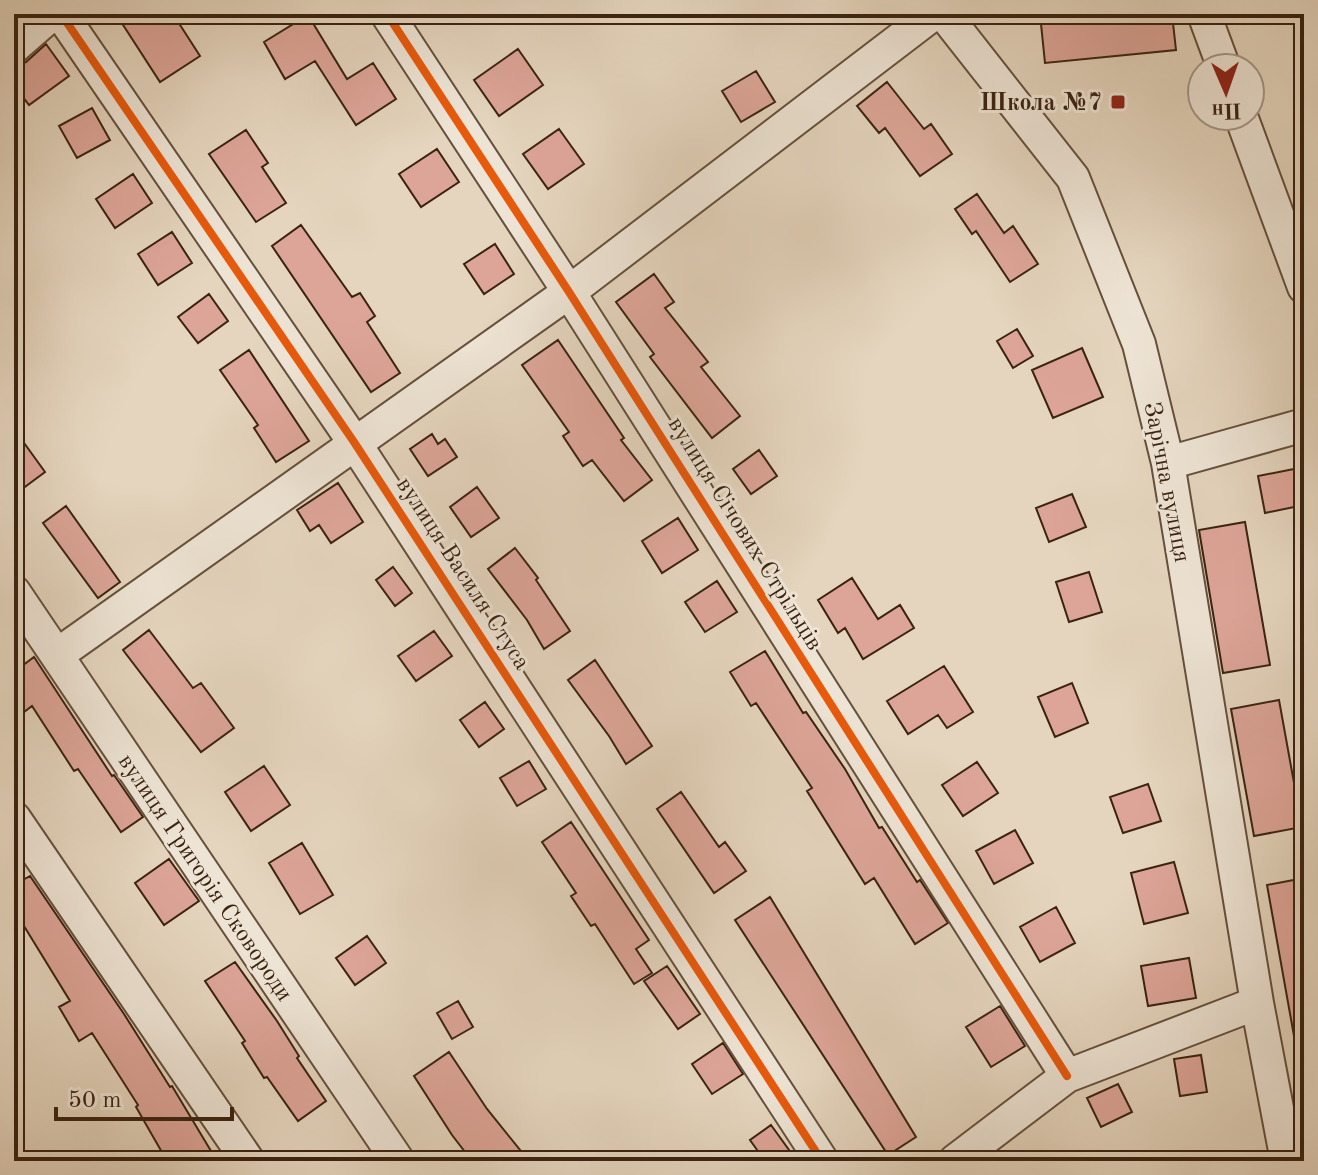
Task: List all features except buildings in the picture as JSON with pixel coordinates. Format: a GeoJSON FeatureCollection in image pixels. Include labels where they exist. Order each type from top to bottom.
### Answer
{"type":"FeatureCollection","features":[{"type":"Feature","properties":{"kind":"street"},"geometry":{"type":"LineString","coordinates":[[14,47],[52,14]]}},
{"type":"Feature","properties":{"kind":"street","name":"вулиця Василя Стуса"},"geometry":{"type":"LineString","coordinates":[[61,14],[354,442],[822,1161]]}},
{"type":"Feature","properties":{"kind":"street","name":"вулиця Січових Стрільців"},"geometry":{"type":"LineString","coordinates":[[387,14],[569,292],[1067,1076]]}},
{"type":"Feature","properties":{"kind":"street"},"geometry":{"type":"LineString","coordinates":[[57,655],[569,292],[933,14]]}},
{"type":"Feature","properties":{"kind":"street","name":"Зарічна вулиця"},"geometry":{"type":"LineString","coordinates":[[944,14],[1073,178],[1139,344],[1168,463],[1257,1003],[1287,1161]]}},
{"type":"Feature","properties":{"kind":"street"},"geometry":{"type":"LineString","coordinates":[[1204,14],[1218,52]]}},
{"type":"Feature","properties":{"kind":"street"},"geometry":{"type":"LineString","coordinates":[[1247,132],[1304,287]]}},
{"type":"Feature","properties":{"kind":"street"},"geometry":{"type":"LineString","coordinates":[[1168,463],[1304,425]]}},
{"type":"Feature","properties":{"kind":"street","name":"вулиця Григорія Сковороди"},"geometry":{"type":"LineString","coordinates":[[14,592],[398,1161]]}},
{"type":"Feature","properties":{"kind":"street"},"geometry":{"type":"LineString","coordinates":[[14,818],[248,1161]]}},
{"type":"Feature","properties":{"kind":"street"},"geometry":{"type":"LineString","coordinates":[[955,1161],[1067,1076],[1257,1003]]}},
{"type":"Feature","properties":{"kind":"cycle path"},"geometry":{"type":"LineString","coordinates":[[61,14],[354,442],[822,1161]]}},
{"type":"Feature","properties":{"kind":"cycle path"},"geometry":{"type":"LineString","coordinates":[[387,14],[569,292],[1067,1076]]}},
{"type":"Feature","properties":{"kind":"place","name":"Школа №7"},"geometry":{"type":"Point","coordinates":[1118,102]}}]}
